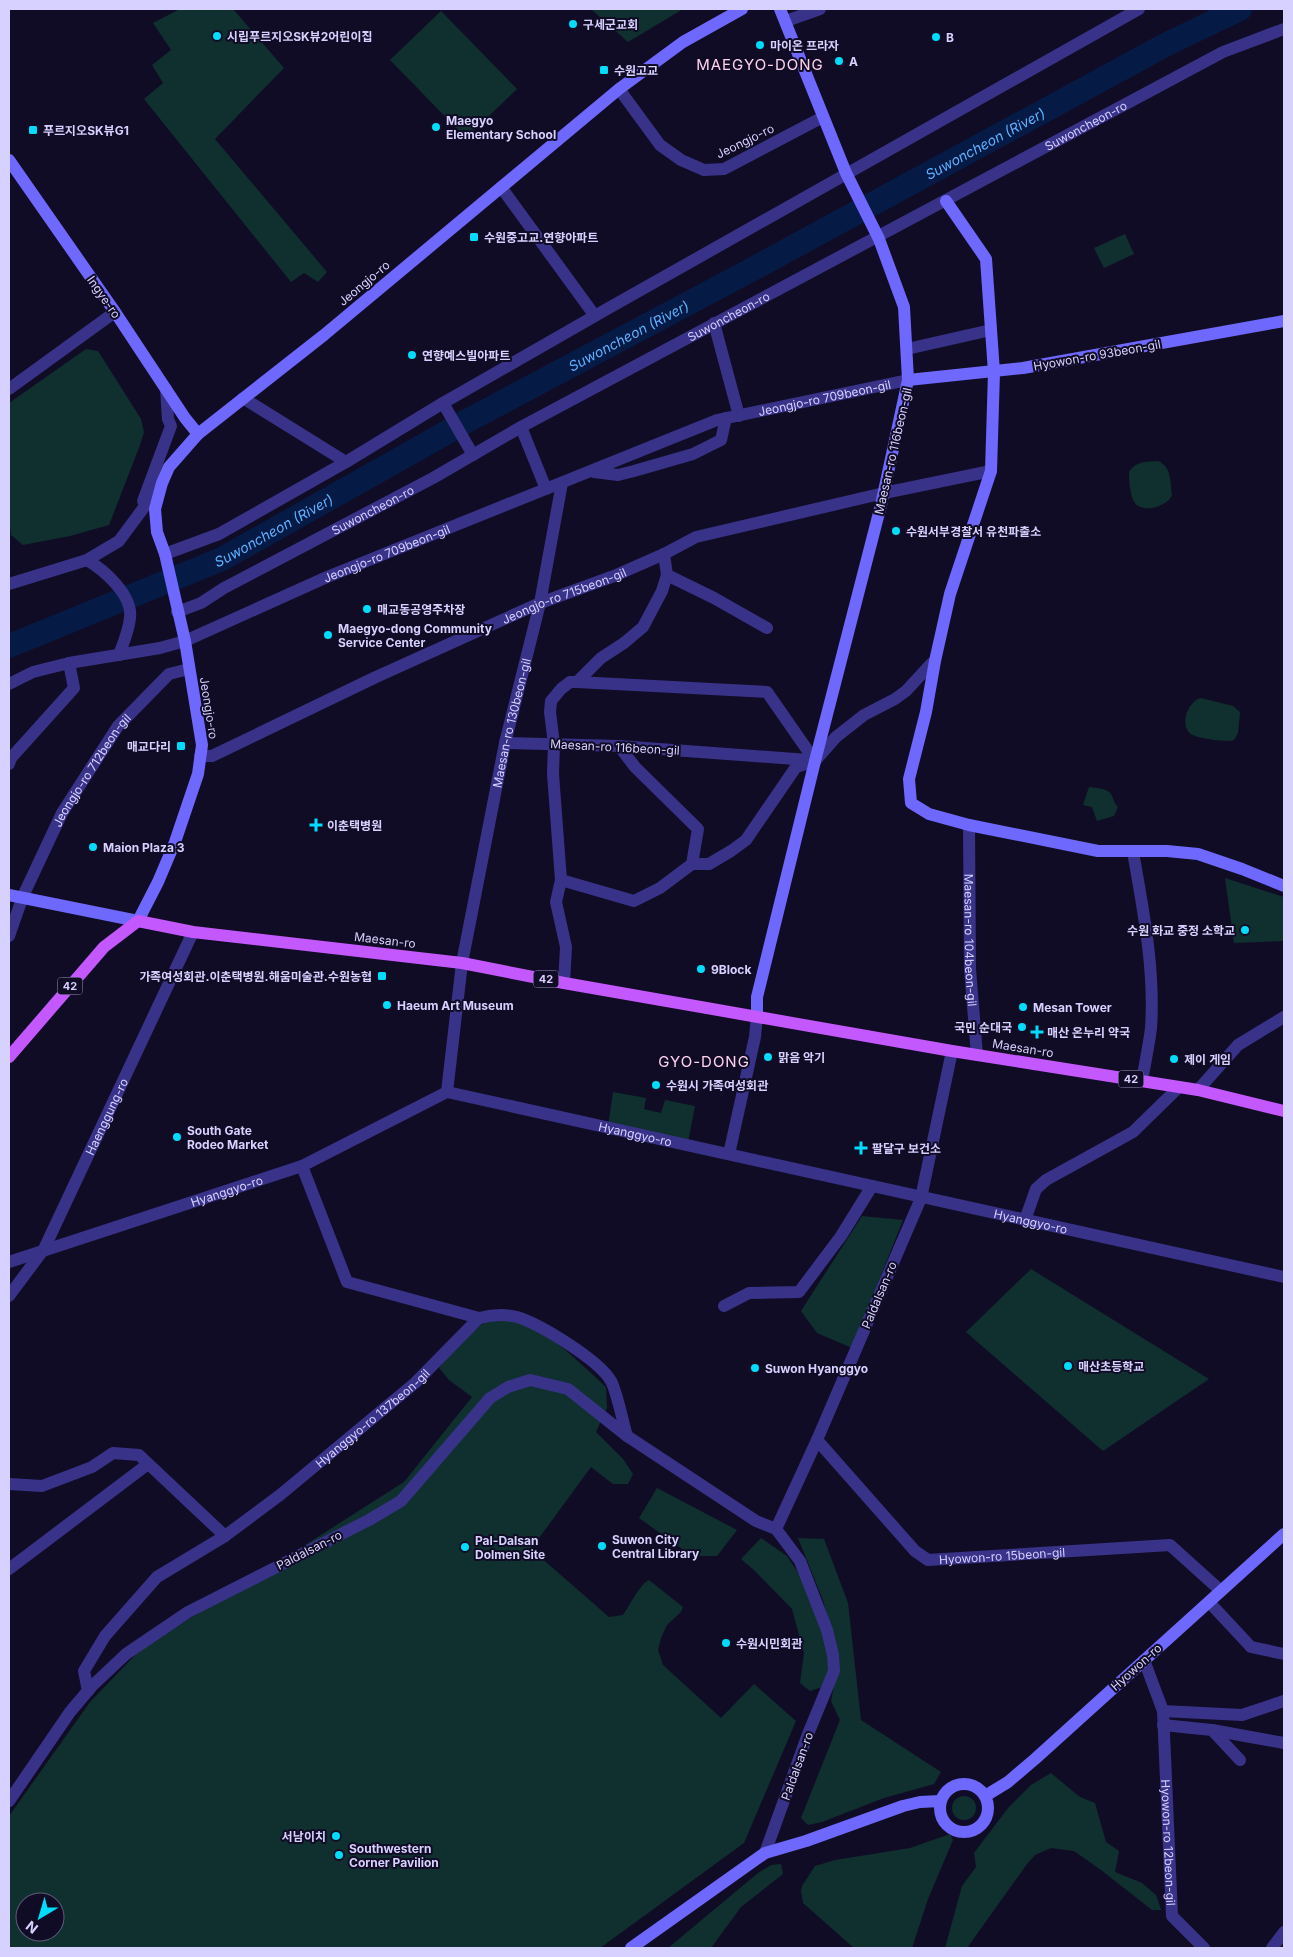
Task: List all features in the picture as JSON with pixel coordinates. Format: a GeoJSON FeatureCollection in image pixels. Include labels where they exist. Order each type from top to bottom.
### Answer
{"type":"FeatureCollection","features":[{"type":"Feature","properties":{"kind":"main road","name":"Maesan-ro"},"geometry":{"type":"LineString","coordinates":[[138,921],[193,932],[462,963],[952,1052],[1198,1090],[1284,1111]]}},
{"type":"Feature","properties":{"kind":"main road","name":"Jeongjo-ro"},"geometry":{"type":"LineString","coordinates":[[9,1057],[104,947],[138,921]]}},
{"type":"Feature","properties":{"kind":"street","name":"Jeongjo-ro"},"geometry":{"type":"LineString","coordinates":[[138,921],[158,882],[175,842],[198,774],[202,745],[185,641],[165,557],[157,532],[155,509],[162,483],[169,467],[198,434],[324,335],[619,89],[682,42],[742,9]]}},
{"type":"Feature","properties":{"kind":"street","name":"Maesan-ro 116beon-gil"},"geometry":{"type":"LineString","coordinates":[[757,1016],[758,997],[815,761],[884,494],[908,380],[908,349],[904,306],[876,233],[849,178],[780,9]]}},
{"type":"Feature","properties":{"kind":"street"},"geometry":{"type":"LineString","coordinates":[[786,21],[820,9]]}},
{"type":"Feature","properties":{"kind":"street"},"geometry":{"type":"LineString","coordinates":[[165,557],[219,534],[595,316],[849,178],[1139,9]]}},
{"type":"Feature","properties":{"kind":"street","name":"Suwoncheon-ro"},"geometry":{"type":"LineString","coordinates":[[177,609],[201,603],[224,588],[473,455],[876,233],[946,201],[1223,52],[1284,29]]}},
{"type":"Feature","properties":{"kind":"street","name":"Jeongjo-ro"},"geometry":{"type":"LineString","coordinates":[[619,89],[660,145],[681,160],[704,170],[724,169],[823,117]]}},
{"type":"Feature","properties":{"kind":"street","name":"Ingye-ro"},"geometry":{"type":"LineString","coordinates":[[9,160],[115,312],[184,418],[198,434]]}},
{"type":"Feature","properties":{"kind":"street"},"geometry":{"type":"LineString","coordinates":[[501,187],[595,316]]}},
{"type":"Feature","properties":{"kind":"street"},"geometry":{"type":"LineString","coordinates":[[946,201],[986,260],[994,372],[991,471],[950,594],[935,661],[932,689],[909,779],[912,803],[929,814],[969,825],[1098,851],[1168,851],[1198,854],[1284,886]]}},
{"type":"Feature","properties":{"kind":"street"},"geometry":{"type":"LineString","coordinates":[[9,389],[115,312]]}},
{"type":"Feature","properties":{"kind":"street","name":"Hyowon-ro 93beon-gil"},"geometry":{"type":"LineString","coordinates":[[908,380],[994,372],[1284,321]]}},
{"type":"Feature","properties":{"kind":"street"},"geometry":{"type":"LineString","coordinates":[[714,323],[739,416]]}},
{"type":"Feature","properties":{"kind":"street"},"geometry":{"type":"LineString","coordinates":[[908,349],[991,330]]}},
{"type":"Feature","properties":{"kind":"street","name":"Jeongjo-ro 709beon-gil"},"geometry":{"type":"LineString","coordinates":[[185,641],[327,577],[592,472],[717,420],[908,380]]}},
{"type":"Feature","properties":{"kind":"street"},"geometry":{"type":"LineString","coordinates":[[138,514],[171,426],[168,419],[166,389]]}},
{"type":"Feature","properties":{"kind":"street"},"geometry":{"type":"LineString","coordinates":[[243,398],[346,462]]}},
{"type":"Feature","properties":{"kind":"street"},"geometry":{"type":"LineString","coordinates":[[443,403],[473,455]]}},
{"type":"Feature","properties":{"kind":"street","name":"Jeongjo-ro 709beon-gil"},"geometry":{"type":"LineString","coordinates":[[592,472],[618,475],[693,454],[721,440],[726,418]]}},
{"type":"Feature","properties":{"kind":"street"},"geometry":{"type":"LineString","coordinates":[[521,427],[546,489]]}},
{"type":"Feature","properties":{"kind":"street","name":"Jeongjo-ro 715beon-gil"},"geometry":{"type":"LineString","coordinates":[[200,756],[212,756],[333,696],[540,603],[614,576],[664,554],[696,537],[991,471]]}},
{"type":"Feature","properties":{"kind":"street"},"geometry":{"type":"LineString","coordinates":[[10,582],[87,560],[119,541],[162,483]]}},
{"type":"Feature","properties":{"kind":"street","name":"Maesan-ro 130beon-gil"},"geometry":{"type":"LineString","coordinates":[[447,1092],[462,963],[505,742],[540,603],[562,483]]}},
{"type":"Feature","properties":{"kind":"street"},"geometry":{"type":"LineString","coordinates":[[576,682],[601,658],[624,643],[643,627],[662,591],[667,575],[664,554]]}},
{"type":"Feature","properties":{"kind":"street"},"geometry":{"type":"LineString","coordinates":[[87,560],[100,568],[119,588],[131,616],[119,655]]}},
{"type":"Feature","properties":{"kind":"street"},"geometry":{"type":"LineString","coordinates":[[667,575],[714,598],[767,628]]}},
{"type":"Feature","properties":{"kind":"street"},"geometry":{"type":"LineString","coordinates":[[9,684],[33,672],[69,663],[160,648],[185,641]]}},
{"type":"Feature","properties":{"kind":"street","name":"Maesan-ro 116beon-gil"},"geometry":{"type":"LineString","coordinates":[[692,864],[709,864],[731,852],[746,840],[796,767],[815,761],[836,737],[864,715],[906,691],[930,664],[935,661]]}},
{"type":"Feature","properties":{"kind":"street"},"geometry":{"type":"LineString","coordinates":[[10,758],[74,688],[69,663]]}},
{"type":"Feature","properties":{"kind":"street","name":"Jeongjo-ro 712beon-gil"},"geometry":{"type":"LineString","coordinates":[[9,936],[22,896],[62,813],[118,726],[169,674],[189,669]]}},
{"type":"Feature","properties":{"kind":"street"},"geometry":{"type":"LineString","coordinates":[[564,983],[566,947],[556,902],[562,880],[552,774],[554,744],[550,712],[551,701],[561,689],[570,682],[576,682],[767,692],[815,761]]}},
{"type":"Feature","properties":{"kind":"street","name":"Maesan-ro 116beon-gil"},"geometry":{"type":"LineString","coordinates":[[505,742],[619,746],[815,761]]}},
{"type":"Feature","properties":{"kind":"street"},"geometry":{"type":"LineString","coordinates":[[562,880],[634,901],[660,888],[692,864],[698,829],[635,767],[619,746]]}},
{"type":"Feature","properties":{"kind":"street","name":"Maesan-ro 104beon-gil"},"geometry":{"type":"LineString","coordinates":[[969,825],[970,970],[977,1055]]}},
{"type":"Feature","properties":{"kind":"street"},"geometry":{"type":"LineString","coordinates":[[1133,852],[1145,918],[1150,974],[1150,1028],[1142,1081]]}},
{"type":"Feature","properties":{"kind":"street","name":"Maesan-ro"},"geometry":{"type":"LineString","coordinates":[[9,895],[22,896],[138,921]]}},
{"type":"Feature","properties":{"kind":"street","name":"Haenggung-ro"},"geometry":{"type":"LineString","coordinates":[[9,1296],[44,1249],[193,932]]}},
{"type":"Feature","properties":{"kind":"street"},"geometry":{"type":"LineString","coordinates":[[729,1154],[755,1037],[757,1016]]}},
{"type":"Feature","properties":{"kind":"street"},"geometry":{"type":"LineString","coordinates":[[1198,1090],[1238,1045],[1284,1017]]}},
{"type":"Feature","properties":{"kind":"street","name":"Paldalsan-ro"},"geometry":{"type":"LineString","coordinates":[[776,1529],[817,1440],[920,1198],[952,1052]]}},
{"type":"Feature","properties":{"kind":"street"},"geometry":{"type":"LineString","coordinates":[[1025,1220],[1036,1189],[1046,1180],[1133,1132],[1179,1087]]}},
{"type":"Feature","properties":{"kind":"street","name":"Hyanggyo-ro"},"geometry":{"type":"LineString","coordinates":[[9,1262],[302,1166],[447,1092],[1284,1277]]}},
{"type":"Feature","properties":{"kind":"street"},"geometry":{"type":"LineString","coordinates":[[302,1166],[347,1282],[479,1318],[490,1315],[516,1317],[545,1329],[593,1362],[611,1381],[627,1436]]}},
{"type":"Feature","properties":{"kind":"street"},"geometry":{"type":"LineString","coordinates":[[724,1306],[749,1293],[799,1292],[841,1236],[872,1186]]}},
{"type":"Feature","properties":{"kind":"street","name":"Hyanggyo-ro 137beon-gil"},"geometry":{"type":"LineString","coordinates":[[88,1691],[84,1671],[105,1636],[157,1577],[225,1536],[280,1495],[416,1383],[479,1318]]}},
{"type":"Feature","properties":{"kind":"street","name":"Paldalsan-ro"},"geometry":{"type":"LineString","coordinates":[[9,1802],[70,1712],[88,1691],[126,1654],[188,1612],[401,1501],[490,1398],[508,1387],[530,1380],[568,1389],[627,1436],[756,1522],[776,1529],[800,1561],[827,1630],[833,1655],[834,1671],[808,1734],[765,1853]]}},
{"type":"Feature","properties":{"kind":"street","name":"Hyowon-ro 15beon-gil"},"geometry":{"type":"LineString","coordinates":[[817,1440],[915,1551],[928,1560],[1170,1545],[1221,1592]]}},
{"type":"Feature","properties":{"kind":"street"},"geometry":{"type":"LineString","coordinates":[[9,1484],[42,1486],[92,1467],[113,1453],[139,1455],[225,1536]]}},
{"type":"Feature","properties":{"kind":"street"},"geometry":{"type":"LineString","coordinates":[[9,1569],[148,1464]]}},
{"type":"Feature","properties":{"kind":"street","name":"Hyowon-ro"},"geometry":{"type":"LineString","coordinates":[[985,1796],[1008,1782],[1035,1759],[1284,1534]]}},
{"type":"Feature","properties":{"kind":"street"},"geometry":{"type":"LineString","coordinates":[[1209,1602],[1251,1647],[1284,1654]]}},
{"type":"Feature","properties":{"kind":"street","name":"Hyowon-ro 12beon-gil"},"geometry":{"type":"LineString","coordinates":[[1144,1660],[1163,1711],[1172,1916],[1204,1948]]}},
{"type":"Feature","properties":{"kind":"street"},"geometry":{"type":"LineString","coordinates":[[1163,1711],[1242,1715],[1284,1701]]}},
{"type":"Feature","properties":{"kind":"street"},"geometry":{"type":"LineString","coordinates":[[1163,1725],[1212,1730],[1284,1743]]}},
{"type":"Feature","properties":{"kind":"street"},"geometry":{"type":"LineString","coordinates":[[1212,1730],[1240,1760]]}},
{"type":"Feature","properties":{"kind":"street"},"geometry":{"type":"LineString","coordinates":[[960,1784],[976,1786],[985,1796],[988,1806],[984,1821],[972,1831],[956,1831],[943,1821],[940,1814],[940,1801],[946,1791],[960,1784]]}},
{"type":"Feature","properties":{"kind":"street"},"geometry":{"type":"LineString","coordinates":[[631,1948],[765,1853],[806,1841],[903,1806],[920,1802],[940,1801]]}},
{"type":"Feature","properties":{"kind":"street"},"geometry":{"type":"LineString","coordinates":[[1272,1948],[1284,1932]]}},
{"type":"Feature","properties":{"kind":"green space"},"geometry":{"type":"Polygon","coordinates":[[[180,9],[233,9],[284,68],[215,139],[327,272],[318,282],[304,273],[291,282],[144,99],[163,83],[152,65],[171,50],[153,23],[180,9]]]}},
{"type":"Feature","properties":{"kind":"green space"},"geometry":{"type":"Polygon","coordinates":[[[591,9],[683,9],[628,42],[591,9]]]}},
{"type":"Feature","properties":{"kind":"green space"},"geometry":{"type":"Polygon","coordinates":[[[441,11],[517,89],[466,138],[390,60],[441,11]]]}},
{"type":"Feature","properties":{"kind":"green space"},"geometry":{"type":"Polygon","coordinates":[[[1125,234],[1134,254],[1104,268],[1094,248],[1125,234]]]}},
{"type":"Feature","properties":{"kind":"green space"},"geometry":{"type":"Polygon","coordinates":[[[86,349],[98,351],[141,419],[144,432],[140,445],[109,525],[70,536],[23,545],[11,535],[9,516],[9,403],[86,349]]]}},
{"type":"Feature","properties":{"kind":"green space"},"geometry":{"type":"Polygon","coordinates":[[[1158,461],[1168,471],[1172,495],[1170,499],[1161,505],[1144,508],[1135,503],[1132,497],[1129,472],[1138,464],[1158,461]]]}},
{"type":"Feature","properties":{"kind":"green space"},"geometry":{"type":"Polygon","coordinates":[[[1201,698],[1233,706],[1240,712],[1238,733],[1234,740],[1225,741],[1194,736],[1187,730],[1185,719],[1189,708],[1196,700],[1201,698]]]}},
{"type":"Feature","properties":{"kind":"green space"},"geometry":{"type":"Polygon","coordinates":[[[1089,787],[1102,789],[1110,793],[1118,807],[1114,816],[1097,821],[1092,807],[1083,805],[1089,787]]]}},
{"type":"Feature","properties":{"kind":"green space"},"geometry":{"type":"Polygon","coordinates":[[[1225,878],[1284,897],[1284,941],[1234,943],[1225,878]]]}},
{"type":"Feature","properties":{"kind":"green space"},"geometry":{"type":"Polygon","coordinates":[[[613,1092],[646,1098],[644,1109],[661,1113],[665,1100],[695,1106],[688,1142],[608,1126],[613,1092]]]}},
{"type":"Feature","properties":{"kind":"green space"},"geometry":{"type":"Polygon","coordinates":[[[862,1216],[903,1220],[852,1348],[817,1333],[801,1311],[862,1216]]]}},
{"type":"Feature","properties":{"kind":"green space"},"geometry":{"type":"Polygon","coordinates":[[[1031,1269],[1209,1379],[1103,1451],[966,1332],[1031,1269]]]}},
{"type":"Feature","properties":{"kind":"green space"},"geometry":{"type":"Polygon","coordinates":[[[490,1317],[521,1324],[539,1331],[557,1343],[606,1387],[607,1408],[596,1432],[623,1459],[633,1474],[628,1484],[613,1484],[591,1467],[531,1549],[609,1617],[623,1615],[639,1590],[649,1580],[683,1607],[681,1612],[667,1625],[661,1638],[658,1650],[663,1665],[721,1718],[754,1684],[796,1721],[744,1843],[600,1948],[9,1948],[9,1816],[90,1702],[140,1650],[404,1482],[472,1397],[449,1380],[439,1368],[452,1351],[490,1317]]]}},
{"type":"Feature","properties":{"kind":"green space"},"geometry":{"type":"Polygon","coordinates":[[[657,1488],[737,1530],[717,1556],[692,1556],[639,1518],[657,1488]]]}},
{"type":"Feature","properties":{"kind":"green space"},"geometry":{"type":"Polygon","coordinates":[[[761,1538],[787,1556],[803,1580],[824,1636],[832,1671],[825,1686],[810,1691],[800,1683],[804,1653],[792,1609],[741,1559],[761,1538]]]}},
{"type":"Feature","properties":{"kind":"green space"},"geometry":{"type":"Polygon","coordinates":[[[798,1538],[824,1539],[848,1603],[861,1720],[941,1772],[934,1784],[884,1798],[822,1822],[808,1825],[801,1818],[840,1720],[831,1701],[839,1661],[823,1600],[798,1538]]]}},
{"type":"Feature","properties":{"kind":"green space"},"geometry":{"type":"Polygon","coordinates":[[[1051,1773],[1080,1797],[1095,1803],[1106,1842],[1119,1851],[1115,1872],[1142,1883],[1156,1895],[1161,1910],[1152,1910],[1074,1851],[1051,1848],[1035,1855],[1027,1864],[967,1948],[945,1948],[962,1886],[976,1867],[974,1853],[1008,1808],[1031,1785],[1051,1773]]]}},
{"type":"Feature","properties":{"kind":"green space"},"geometry":{"type":"Polygon","coordinates":[[[964,1796],[973,1799],[976,1808],[973,1817],[964,1820],[955,1817],[952,1808],[955,1799],[964,1796]]]}},
{"type":"Feature","properties":{"kind":"green space"},"geometry":{"type":"Polygon","coordinates":[[[950,1834],[953,1840],[928,1899],[912,1948],[854,1948],[803,1903],[802,1886],[815,1866],[835,1860],[910,1848],[950,1834]]]}},
{"type":"Feature","properties":{"kind":"green space"},"geometry":{"type":"Polygon","coordinates":[[[781,1864],[783,1874],[741,1907],[711,1948],[668,1948],[758,1873],[771,1865],[781,1864]]]}},
{"type":"Feature","properties":{"kind":"waterway","name":"Suwoncheon (River)"},"geometry":{"type":"LineString","coordinates":[[9,646],[222,559],[467,421],[751,270],[1167,44],[1240,9]]}},
{"type":"Feature","properties":{"kind":"place","name":"구세군교회"},"geometry":{"type":"Point","coordinates":[573,24]}},
{"type":"Feature","properties":{"kind":"place","name":"시립푸르지오SK뷰2어린이집"},"geometry":{"type":"Point","coordinates":[217,36]}},
{"type":"Feature","properties":{"kind":"place","name":"B"},"geometry":{"type":"Point","coordinates":[936,37]}},
{"type":"Feature","properties":{"kind":"place","name":"마이온 프라자"},"geometry":{"type":"Point","coordinates":[760,45]}},
{"type":"Feature","properties":{"kind":"place","name":"A"},"geometry":{"type":"Point","coordinates":[839,61]}},
{"type":"Feature","properties":{"kind":"place","name":"수원고교"},"geometry":{"type":"Point","coordinates":[604,70]}},
{"type":"Feature","properties":{"kind":"place","name":"Maegyo Elementary School"},"geometry":{"type":"Point","coordinates":[436,127]}},
{"type":"Feature","properties":{"kind":"place","name":"푸르지오SK뷰G1"},"geometry":{"type":"Point","coordinates":[33,130]}},
{"type":"Feature","properties":{"kind":"place","name":"수원중고교.연향아파트"},"geometry":{"type":"Point","coordinates":[474,237]}},
{"type":"Feature","properties":{"kind":"place","name":"연향예스빌아파트"},"geometry":{"type":"Point","coordinates":[412,355]}},
{"type":"Feature","properties":{"kind":"place","name":"수원서부경찰서 유천파출소"},"geometry":{"type":"Point","coordinates":[896,531]}},
{"type":"Feature","properties":{"kind":"place","name":"매교동공영주차장"},"geometry":{"type":"Point","coordinates":[367,609]}},
{"type":"Feature","properties":{"kind":"place","name":"Maegyo-dong Community Service Center"},"geometry":{"type":"Point","coordinates":[328,635]}},
{"type":"Feature","properties":{"kind":"place","name":"매교다리"},"geometry":{"type":"Point","coordinates":[181,746]}},
{"type":"Feature","properties":{"kind":"place","name":"이춘택병원"},"geometry":{"type":"Point","coordinates":[316,825]}},
{"type":"Feature","properties":{"kind":"place","name":"Maion Plaza 3"},"geometry":{"type":"Point","coordinates":[93,847]}},
{"type":"Feature","properties":{"kind":"place","name":"수원 화교 중정 소학교"},"geometry":{"type":"Point","coordinates":[1245,930]}},
{"type":"Feature","properties":{"kind":"place","name":"9Block"},"geometry":{"type":"Point","coordinates":[701,969]}},
{"type":"Feature","properties":{"kind":"place","name":"가족여성회관.이춘택병원.해움미술관.수원농협"},"geometry":{"type":"Point","coordinates":[382,976]}},
{"type":"Feature","properties":{"kind":"place","name":"Haeum Art Museum"},"geometry":{"type":"Point","coordinates":[387,1005]}},
{"type":"Feature","properties":{"kind":"place","name":"Mesan Tower"},"geometry":{"type":"Point","coordinates":[1023,1007]}},
{"type":"Feature","properties":{"kind":"place","name":"국민 순대국"},"geometry":{"type":"Point","coordinates":[1022,1027]}},
{"type":"Feature","properties":{"kind":"place","name":"매산 온누리 약국"},"geometry":{"type":"Point","coordinates":[1037,1032]}},
{"type":"Feature","properties":{"kind":"place","name":"맑음 악기"},"geometry":{"type":"Point","coordinates":[768,1057]}},
{"type":"Feature","properties":{"kind":"place","name":"제이 게임"},"geometry":{"type":"Point","coordinates":[1174,1059]}},
{"type":"Feature","properties":{"kind":"place","name":"수원시 가족여성회관"},"geometry":{"type":"Point","coordinates":[656,1085]}},
{"type":"Feature","properties":{"kind":"place","name":"South Gate Rodeo Market"},"geometry":{"type":"Point","coordinates":[177,1137]}},
{"type":"Feature","properties":{"kind":"place","name":"팔달구 보건소"},"geometry":{"type":"Point","coordinates":[861,1148]}},
{"type":"Feature","properties":{"kind":"place","name":"매산초등학교"},"geometry":{"type":"Point","coordinates":[1068,1366]}},
{"type":"Feature","properties":{"kind":"place","name":"Suwon Hyanggyo"},"geometry":{"type":"Point","coordinates":[755,1368]}},
{"type":"Feature","properties":{"kind":"place","name":"Suwon City Central Library"},"geometry":{"type":"Point","coordinates":[602,1546]}},
{"type":"Feature","properties":{"kind":"place","name":"Pal-Dalsan Dolmen Site"},"geometry":{"type":"Point","coordinates":[465,1547]}},
{"type":"Feature","properties":{"kind":"place","name":"수원시민회관"},"geometry":{"type":"Point","coordinates":[726,1643]}},
{"type":"Feature","properties":{"kind":"place","name":"서남이치"},"geometry":{"type":"Point","coordinates":[336,1836]}},
{"type":"Feature","properties":{"kind":"place","name":"Southwestern Corner Pavilion"},"geometry":{"type":"Point","coordinates":[339,1855]}},
{"type":"Feature","properties":{"kind":"district","name":"MAEGYO-DONG"},"geometry":{"type":"Point","coordinates":[760,64]}},
{"type":"Feature","properties":{"kind":"district","name":"GYO-DONG"},"geometry":{"type":"Point","coordinates":[704,1061]}}]}
